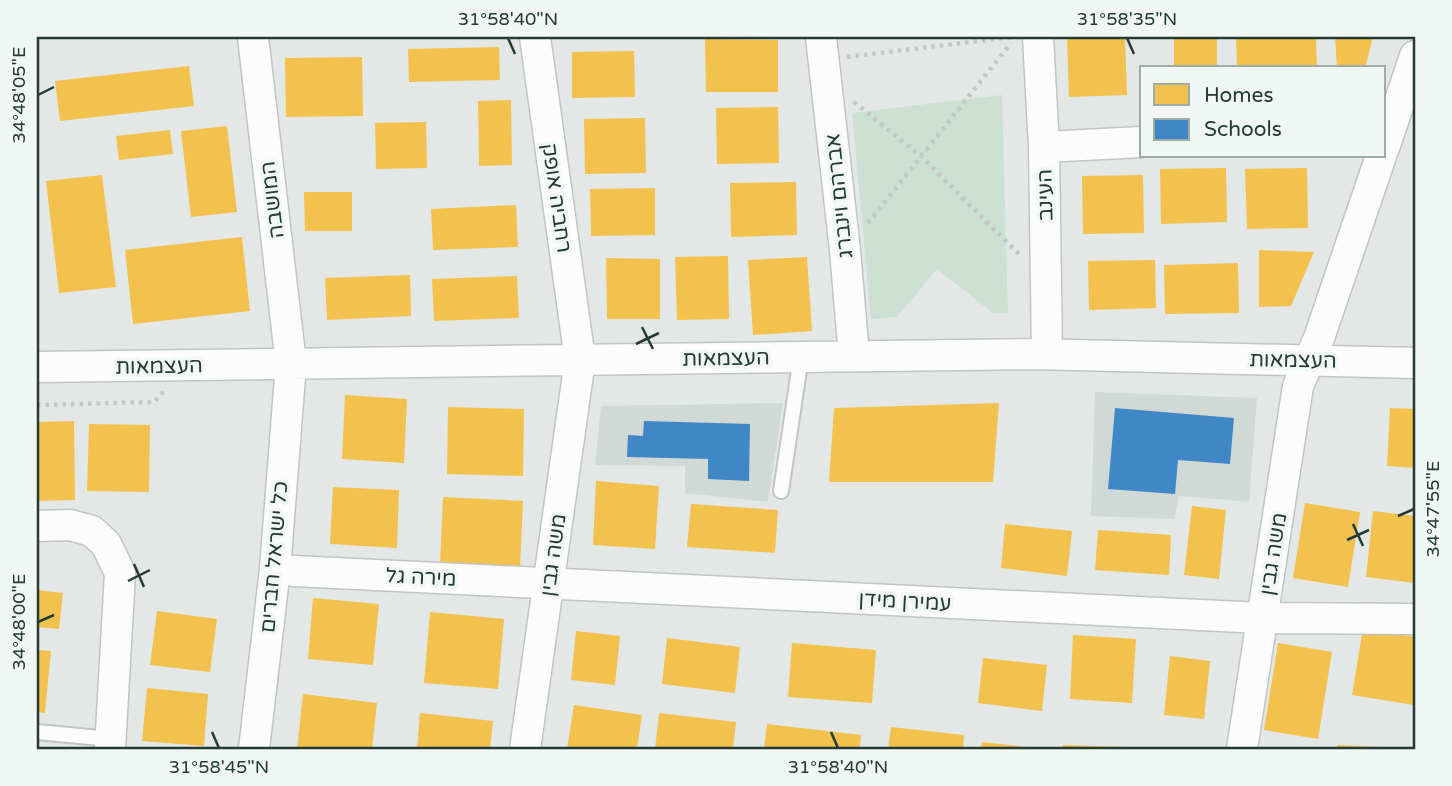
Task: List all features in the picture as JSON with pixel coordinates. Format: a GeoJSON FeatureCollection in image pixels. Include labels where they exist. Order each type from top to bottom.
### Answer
{"type":"FeatureCollection","features":[{"type":"Feature","properties":{"kind":"street","name":"המושבה"},"geometry":{"type":"LineString","coordinates":[[253,37],[291,364]]}},
{"type":"Feature","properties":{"kind":"street","name":"רחביה אופק"},"geometry":{"type":"LineString","coordinates":[[535,37],[580,360]]}},
{"type":"Feature","properties":{"kind":"street","name":"העינב"},"geometry":{"type":"LineString","coordinates":[[1038,37],[1044,148],[1047,354]]}},
{"type":"Feature","properties":{"kind":"street"},"geometry":{"type":"LineString","coordinates":[[1386,134],[1415,56]]}},
{"type":"Feature","properties":{"kind":"street","name":"אברהם וינברג"},"geometry":{"type":"LineString","coordinates":[[823,58],[854,356]]}},
{"type":"Feature","properties":{"kind":"street"},"geometry":{"type":"LineString","coordinates":[[1044,148],[1140,142]]}},
{"type":"Feature","properties":{"kind":"street","name":"משה גבין"},"geometry":{"type":"LineString","coordinates":[[1242,749],[1298,386],[1319,338],[1380,158]]}},
{"type":"Feature","properties":{"kind":"street","name":"העצמאות"},"geometry":{"type":"LineString","coordinates":[[37,367],[1047,354],[1415,363]]}},
{"type":"Feature","properties":{"kind":"street","name":"משה גבין"},"geometry":{"type":"LineString","coordinates":[[525,749],[580,360]]}},
{"type":"Feature","properties":{"kind":"street","name":"כל ישראל חברים"},"geometry":{"type":"LineString","coordinates":[[254,749],[275,569],[291,364]]}},
{"type":"Feature","properties":{"kind":"street"},"geometry":{"type":"LineString","coordinates":[[37,526],[70,525],[92,531],[106,544],[120,573],[110,744]]}},
{"type":"Feature","properties":{"kind":"street","name":"מירה גל"},"geometry":{"type":"LineString","coordinates":[[294,570],[549,584]]}},
{"type":"Feature","properties":{"kind":"street","name":"עמירן מידן"},"geometry":{"type":"LineString","coordinates":[[549,584],[1262,618],[1415,619]]}},
{"type":"Feature","properties":{"kind":"lane"},"geometry":{"type":"LineString","coordinates":[[781,491],[801,357]]}},
{"type":"Feature","properties":{"kind":"lane"},"geometry":{"type":"LineString","coordinates":[[37,732],[110,744]]}},
{"type":"Feature","properties":{"kind":"path"},"geometry":{"type":"LineString","coordinates":[[823,58],[1016,37]]}},
{"type":"Feature","properties":{"kind":"path"},"geometry":{"type":"LineString","coordinates":[[845,250],[1016,37]]}},
{"type":"Feature","properties":{"kind":"path"},"geometry":{"type":"LineString","coordinates":[[823,58],[1024,258]]}},
{"type":"Feature","properties":{"kind":"path"},"geometry":{"type":"LineString","coordinates":[[37,405],[154,402]]}},
{"type":"Feature","properties":{"kind":"shaded area"},"geometry":{"type":"Polygon","coordinates":[[[1095,392],[1257,398],[1249,502],[1179,496],[1174,519],[1091,516],[1095,392]]]}},
{"type":"Feature","properties":{"kind":"shaded area"},"geometry":{"type":"Polygon","coordinates":[[[783,403],[768,502],[685,493],[685,466],[595,465],[601,406],[783,403]]]}},
{"type":"Feature","properties":{"kind":"green space"},"geometry":{"type":"Polygon","coordinates":[[[1002,95],[1008,313],[993,313],[937,269],[897,317],[871,319],[852,113],[1002,95]]]}},
{"type":"Feature","properties":{"kind":"building: Homes"},"geometry":{"type":"Polygon","coordinates":[[[1067,37],[1125,37],[1127,95],[1069,97],[1067,37]]]}},
{"type":"Feature","properties":{"kind":"building: Homes"},"geometry":{"type":"Polygon","coordinates":[[[1174,37],[1217,37],[1217,66],[1174,66],[1174,37]]]}},
{"type":"Feature","properties":{"kind":"building: Homes"},"geometry":{"type":"Polygon","coordinates":[[[1236,37],[1316,37],[1317,66],[1237,66],[1236,37]]]}},
{"type":"Feature","properties":{"kind":"building: Homes"},"geometry":{"type":"Polygon","coordinates":[[[1335,37],[1373,37],[1366,66],[1337,66],[1335,37]]]}},
{"type":"Feature","properties":{"kind":"building: Homes"},"geometry":{"type":"Polygon","coordinates":[[[705,39],[778,40],[778,92],[706,92],[705,39]]]}},
{"type":"Feature","properties":{"kind":"building: Homes"},"geometry":{"type":"Polygon","coordinates":[[[499,47],[500,80],[409,82],[408,49],[499,47]]]}},
{"type":"Feature","properties":{"kind":"building: Homes"},"geometry":{"type":"Polygon","coordinates":[[[634,51],[635,97],[572,98],[572,52],[634,51]]]}},
{"type":"Feature","properties":{"kind":"building: Homes"},"geometry":{"type":"Polygon","coordinates":[[[362,57],[363,116],[286,117],[285,58],[362,57]]]}},
{"type":"Feature","properties":{"kind":"building: Homes"},"geometry":{"type":"Polygon","coordinates":[[[189,66],[194,106],[60,121],[55,81],[189,66]]]}},
{"type":"Feature","properties":{"kind":"building: Homes"},"geometry":{"type":"Polygon","coordinates":[[[511,100],[512,165],[479,166],[478,101],[511,100]]]}},
{"type":"Feature","properties":{"kind":"building: Homes"},"geometry":{"type":"Polygon","coordinates":[[[778,107],[779,163],[717,164],[716,108],[778,107]]]}},
{"type":"Feature","properties":{"kind":"building: Homes"},"geometry":{"type":"Polygon","coordinates":[[[645,118],[646,173],[585,174],[584,119],[645,118]]]}},
{"type":"Feature","properties":{"kind":"building: Homes"},"geometry":{"type":"Polygon","coordinates":[[[426,122],[427,168],[376,169],[375,123],[426,122]]]}},
{"type":"Feature","properties":{"kind":"building: Homes"},"geometry":{"type":"Polygon","coordinates":[[[227,126],[237,212],[191,217],[181,131],[227,126]]]}},
{"type":"Feature","properties":{"kind":"building: Homes"},"geometry":{"type":"Polygon","coordinates":[[[170,130],[173,154],[119,160],[116,136],[170,130]]]}},
{"type":"Feature","properties":{"kind":"building: Homes"},"geometry":{"type":"Polygon","coordinates":[[[1226,168],[1227,222],[1161,224],[1160,169],[1226,168]]]}},
{"type":"Feature","properties":{"kind":"building: Homes"},"geometry":{"type":"Polygon","coordinates":[[[1307,168],[1308,228],[1247,229],[1245,169],[1307,168]]]}},
{"type":"Feature","properties":{"kind":"building: Homes"},"geometry":{"type":"Polygon","coordinates":[[[102,175],[116,287],[59,293],[46,181],[102,175]]]}},
{"type":"Feature","properties":{"kind":"building: Homes"},"geometry":{"type":"Polygon","coordinates":[[[1143,175],[1144,233],[1083,234],[1082,176],[1143,175]]]}},
{"type":"Feature","properties":{"kind":"building: Homes"},"geometry":{"type":"Polygon","coordinates":[[[796,182],[797,235],[731,237],[730,183],[796,182]]]}},
{"type":"Feature","properties":{"kind":"building: Homes"},"geometry":{"type":"Polygon","coordinates":[[[655,188],[655,235],[591,236],[590,189],[655,188]]]}},
{"type":"Feature","properties":{"kind":"building: Homes"},"geometry":{"type":"Polygon","coordinates":[[[304,192],[352,192],[352,231],[305,231],[304,192]]]}},
{"type":"Feature","properties":{"kind":"building: Homes"},"geometry":{"type":"Polygon","coordinates":[[[516,205],[518,247],[433,250],[431,209],[516,205]]]}},
{"type":"Feature","properties":{"kind":"building: Homes"},"geometry":{"type":"Polygon","coordinates":[[[242,237],[250,311],[133,324],[125,250],[242,237]]]}},
{"type":"Feature","properties":{"kind":"building: Homes"},"geometry":{"type":"Polygon","coordinates":[[[1259,250],[1314,252],[1291,306],[1259,307],[1259,250]]]}},
{"type":"Feature","properties":{"kind":"building: Homes"},"geometry":{"type":"Polygon","coordinates":[[[728,256],[729,319],[677,320],[675,257],[728,256]]]}},
{"type":"Feature","properties":{"kind":"building: Homes"},"geometry":{"type":"Polygon","coordinates":[[[807,257],[812,331],[753,335],[748,260],[807,257]]]}},
{"type":"Feature","properties":{"kind":"building: Homes"},"geometry":{"type":"Polygon","coordinates":[[[606,258],[660,259],[660,319],[607,319],[606,258]]]}},
{"type":"Feature","properties":{"kind":"building: Homes"},"geometry":{"type":"Polygon","coordinates":[[[1155,260],[1156,308],[1089,310],[1088,261],[1155,260]]]}},
{"type":"Feature","properties":{"kind":"building: Homes"},"geometry":{"type":"Polygon","coordinates":[[[1238,263],[1239,313],[1165,314],[1164,265],[1238,263]]]}},
{"type":"Feature","properties":{"kind":"building: Homes"},"geometry":{"type":"Polygon","coordinates":[[[410,275],[411,316],[327,320],[325,278],[410,275]]]}},
{"type":"Feature","properties":{"kind":"building: Homes"},"geometry":{"type":"Polygon","coordinates":[[[517,276],[519,318],[434,321],[432,279],[517,276]]]}},
{"type":"Feature","properties":{"kind":"building: Homes"},"geometry":{"type":"Polygon","coordinates":[[[345,395],[407,399],[404,463],[342,459],[345,395]]]}},
{"type":"Feature","properties":{"kind":"building: Homes"},"geometry":{"type":"Polygon","coordinates":[[[999,403],[993,482],[829,482],[834,408],[999,403]]]}},
{"type":"Feature","properties":{"kind":"building: Homes"},"geometry":{"type":"Polygon","coordinates":[[[448,407],[524,409],[523,476],[447,474],[448,407]]]}},
{"type":"Feature","properties":{"kind":"building: Homes"},"geometry":{"type":"Polygon","coordinates":[[[1390,408],[1415,409],[1415,468],[1387,466],[1390,408]]]}},
{"type":"Feature","properties":{"kind":"building: Homes"},"geometry":{"type":"Polygon","coordinates":[[[74,421],[75,500],[37,501],[37,422],[74,421]]]}},
{"type":"Feature","properties":{"kind":"building: Homes"},"geometry":{"type":"Polygon","coordinates":[[[89,424],[150,425],[149,492],[87,491],[89,424]]]}},
{"type":"Feature","properties":{"kind":"building: Homes"},"geometry":{"type":"Polygon","coordinates":[[[596,481],[659,486],[655,549],[593,545],[596,481]]]}},
{"type":"Feature","properties":{"kind":"building: Homes"},"geometry":{"type":"Polygon","coordinates":[[[333,487],[399,490],[397,548],[330,544],[333,487]]]}},
{"type":"Feature","properties":{"kind":"building: Homes"},"geometry":{"type":"Polygon","coordinates":[[[443,497],[523,501],[520,568],[440,564],[443,497]]]}},
{"type":"Feature","properties":{"kind":"building: Homes"},"geometry":{"type":"Polygon","coordinates":[[[1305,503],[1360,512],[1348,587],[1293,578],[1305,503]]]}},
{"type":"Feature","properties":{"kind":"building: Homes"},"geometry":{"type":"Polygon","coordinates":[[[691,504],[778,510],[775,553],[687,547],[691,504]]]}},
{"type":"Feature","properties":{"kind":"building: Homes"},"geometry":{"type":"Polygon","coordinates":[[[1192,506],[1226,510],[1219,579],[1184,575],[1192,506]]]}},
{"type":"Feature","properties":{"kind":"building: Homes"},"geometry":{"type":"Polygon","coordinates":[[[1373,511],[1415,516],[1415,583],[1366,577],[1373,511]]]}},
{"type":"Feature","properties":{"kind":"building: Homes"},"geometry":{"type":"Polygon","coordinates":[[[1005,524],[1072,531],[1067,576],[1001,568],[1005,524]]]}},
{"type":"Feature","properties":{"kind":"building: Homes"},"geometry":{"type":"Polygon","coordinates":[[[1098,530],[1171,535],[1169,575],[1095,570],[1098,530]]]}},
{"type":"Feature","properties":{"kind":"building: Homes"},"geometry":{"type":"Polygon","coordinates":[[[37,590],[63,593],[59,629],[37,627],[37,590]]]}},
{"type":"Feature","properties":{"kind":"building: Homes"},"geometry":{"type":"Polygon","coordinates":[[[313,598],[379,604],[373,665],[308,659],[313,598]]]}},
{"type":"Feature","properties":{"kind":"building: Homes"},"geometry":{"type":"Polygon","coordinates":[[[157,611],[217,619],[210,672],[150,665],[157,611]]]}},
{"type":"Feature","properties":{"kind":"building: Homes"},"geometry":{"type":"Polygon","coordinates":[[[430,612],[504,619],[498,689],[424,683],[430,612]]]}},
{"type":"Feature","properties":{"kind":"building: Homes"},"geometry":{"type":"Polygon","coordinates":[[[1363,628],[1415,637],[1414,705],[1352,695],[1363,628]]]}},
{"type":"Feature","properties":{"kind":"building: Homes"},"geometry":{"type":"Polygon","coordinates":[[[576,631],[620,636],[615,685],[571,680],[576,631]]]}},
{"type":"Feature","properties":{"kind":"building: Homes"},"geometry":{"type":"Polygon","coordinates":[[[1073,635],[1136,639],[1132,703],[1070,699],[1073,635]]]}},
{"type":"Feature","properties":{"kind":"building: Homes"},"geometry":{"type":"Polygon","coordinates":[[[667,638],[740,647],[735,693],[662,684],[667,638]]]}},
{"type":"Feature","properties":{"kind":"building: Homes"},"geometry":{"type":"Polygon","coordinates":[[[792,643],[876,650],[872,703],[788,697],[792,643]]]}},
{"type":"Feature","properties":{"kind":"building: Homes"},"geometry":{"type":"Polygon","coordinates":[[[1278,643],[1332,652],[1318,739],[1264,730],[1278,643]]]}},
{"type":"Feature","properties":{"kind":"building: Homes"},"geometry":{"type":"Polygon","coordinates":[[[37,650],[51,651],[45,713],[37,712],[37,650]]]}},
{"type":"Feature","properties":{"kind":"building: Homes"},"geometry":{"type":"Polygon","coordinates":[[[1170,656],[1210,661],[1204,719],[1164,715],[1170,656]]]}},
{"type":"Feature","properties":{"kind":"building: Homes"},"geometry":{"type":"Polygon","coordinates":[[[983,658],[1047,665],[1042,711],[978,703],[983,658]]]}},
{"type":"Feature","properties":{"kind":"building: Homes"},"geometry":{"type":"Polygon","coordinates":[[[147,688],[208,694],[204,746],[142,741],[147,688]]]}},
{"type":"Feature","properties":{"kind":"building: Homes"},"geometry":{"type":"Polygon","coordinates":[[[303,694],[377,703],[372,749],[297,749],[303,694]]]}},
{"type":"Feature","properties":{"kind":"building: Homes"},"geometry":{"type":"Polygon","coordinates":[[[574,705],[642,715],[637,749],[567,749],[574,705]]]}},
{"type":"Feature","properties":{"kind":"building: Homes"},"geometry":{"type":"Polygon","coordinates":[[[420,713],[493,721],[490,749],[417,749],[420,713]]]}},
{"type":"Feature","properties":{"kind":"building: Homes"},"geometry":{"type":"Polygon","coordinates":[[[659,713],[736,722],[733,749],[655,749],[659,713]]]}},
{"type":"Feature","properties":{"kind":"building: Homes"},"geometry":{"type":"Polygon","coordinates":[[[767,724],[861,735],[860,749],[764,749],[767,724]]]}},
{"type":"Feature","properties":{"kind":"building: Homes"},"geometry":{"type":"Polygon","coordinates":[[[891,727],[964,735],[963,749],[888,749],[891,727]]]}},
{"type":"Feature","properties":{"kind":"building: Homes"},"geometry":{"type":"Polygon","coordinates":[[[982,742],[1026,747],[1026,749],[981,749],[982,742]]]}},
{"type":"Feature","properties":{"kind":"building: Homes"},"geometry":{"type":"Polygon","coordinates":[[[1063,745],[1127,747],[1127,749],[1063,749],[1063,745]]]}},
{"type":"Feature","properties":{"kind":"building: Homes"},"geometry":{"type":"Polygon","coordinates":[[[1337,745],[1379,747],[1379,749],[1337,749],[1337,745]]]}},
{"type":"Feature","properties":{"kind":"building: Schools"},"geometry":{"type":"Polygon","coordinates":[[[1115,408],[1234,418],[1230,464],[1178,460],[1175,494],[1108,489],[1115,408]]]}},
{"type":"Feature","properties":{"kind":"building: Schools"},"geometry":{"type":"Polygon","coordinates":[[[644,421],[750,424],[749,481],[708,479],[708,459],[627,457],[628,435],[643,436],[644,421]]]}}]}
